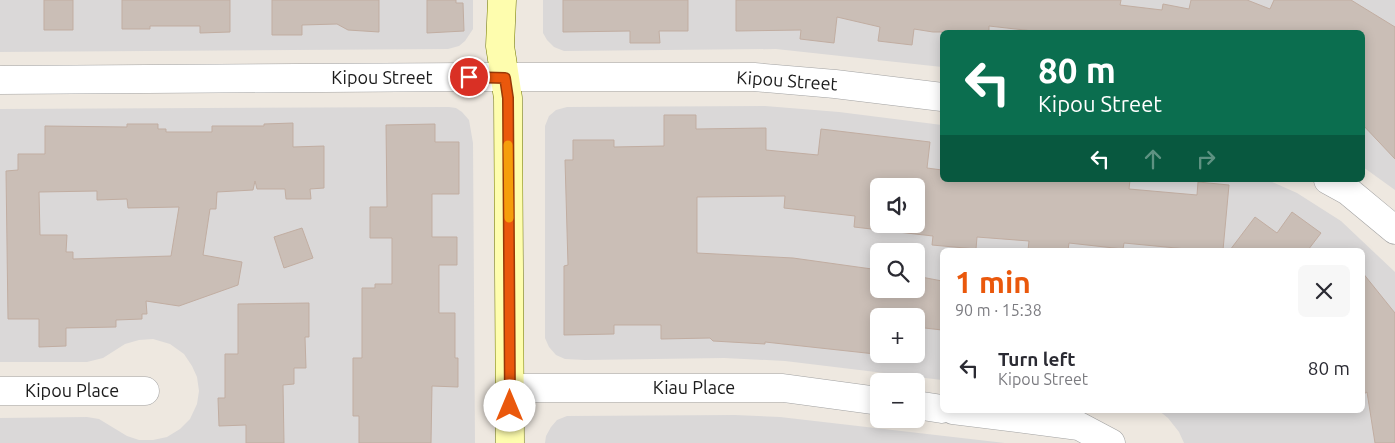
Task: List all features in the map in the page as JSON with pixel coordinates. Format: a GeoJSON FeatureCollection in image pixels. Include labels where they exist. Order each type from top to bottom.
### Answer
{"type":"FeatureCollection","features":[{"type":"Feature","properties":{"kind":"street"},"geometry":{"type":"LineString","coordinates":[[502,0],[500,46],[508,98],[510,443]]}},
{"type":"Feature","properties":{"kind":"street","name":"Kipou Street"},"geometry":{"type":"LineString","coordinates":[[0,80],[754,78],[835,84],[940,97]]}},
{"type":"Feature","properties":{"kind":"street"},"geometry":{"type":"LineString","coordinates":[[1332,182],[1348,191],[1395,230]]}},
{"type":"Feature","properties":{"kind":"street","name":"Kiau Place"},"geometry":{"type":"LineString","coordinates":[[509,388],[783,388],[870,400]]}},
{"type":"Feature","properties":{"kind":"street","name":"Kipou Place"},"geometry":{"type":"LineString","coordinates":[[0,391],[145,390]]}},
{"type":"Feature","properties":{"kind":"street"},"geometry":{"type":"LineString","coordinates":[[925,406],[940,409]]}},
{"type":"Feature","properties":{"kind":"street"},"geometry":{"type":"LineString","coordinates":[[977,413],[1079,426],[1111,443]]}},
{"type":"Feature","properties":{"kind":"shaded area"},"geometry":{"type":"Polygon","coordinates":[[[0,0],[473,0],[473,29],[459,46],[448,49],[0,52],[0,0]]]}},
{"type":"Feature","properties":{"kind":"shaded area"},"geometry":{"type":"Polygon","coordinates":[[[543,0],[1395,0],[1395,190],[1365,168],[1365,30],[940,30],[940,67],[776,49],[564,51],[554,47],[543,33],[543,0]]]}},
{"type":"Feature","properties":{"kind":"shaded area"},"geometry":{"type":"Polygon","coordinates":[[[765,106],[839,112],[940,125],[940,182],[1272,182],[1297,193],[1341,221],[1395,272],[1395,443],[1184,443],[1179,432],[1162,413],[1365,413],[1365,248],[940,248],[940,380],[925,378],[925,373],[884,373],[785,361],[724,358],[565,359],[556,355],[549,347],[545,338],[545,126],[549,116],[556,110],[567,107],[765,106]]]}},
{"type":"Feature","properties":{"kind":"shaded area"},"geometry":{"type":"Polygon","coordinates":[[[456,108],[469,120],[473,143],[475,443],[0,443],[0,418],[87,417],[99,419],[127,436],[139,440],[167,437],[180,429],[190,419],[197,404],[199,391],[197,377],[184,354],[170,344],[153,339],[125,344],[103,358],[87,362],[0,362],[0,109],[456,108]]]}},
{"type":"Feature","properties":{"kind":"shaded area"},"geometry":{"type":"Polygon","coordinates":[[[735,415],[780,417],[1005,443],[545,443],[546,436],[551,427],[557,420],[567,416],[735,415]]]}},
{"type":"Feature","properties":{"kind":"building"},"geometry":{"type":"Polygon","coordinates":[[[44,0],[73,0],[73,30],[44,30],[44,0]]]}},
{"type":"Feature","properties":{"kind":"building"},"geometry":{"type":"Polygon","coordinates":[[[122,0],[230,0],[230,32],[200,33],[200,26],[150,26],[150,29],[122,29],[122,0]]]}},
{"type":"Feature","properties":{"kind":"building"},"geometry":{"type":"Polygon","coordinates":[[[272,0],[379,0],[379,32],[348,30],[337,24],[302,25],[302,35],[272,35],[272,0]]]}},
{"type":"Feature","properties":{"kind":"building"},"geometry":{"type":"Polygon","coordinates":[[[427,0],[456,0],[456,3],[463,3],[464,31],[427,33],[427,0]]]}},
{"type":"Feature","properties":{"kind":"building"},"geometry":{"type":"Polygon","coordinates":[[[563,0],[688,0],[688,31],[659,31],[660,43],[630,43],[630,31],[563,32],[563,0]]]}},
{"type":"Feature","properties":{"kind":"building"},"geometry":{"type":"Polygon","coordinates":[[[736,0],[1121,0],[1120,5],[1162,10],[1163,4],[1189,9],[1191,0],[1247,0],[1270,9],[1274,0],[1351,0],[1395,27],[1395,159],[1365,127],[1365,30],[1024,30],[989,26],[989,30],[940,30],[940,32],[914,29],[912,45],[878,41],[880,27],[837,17],[834,43],[800,39],[801,30],[736,31],[736,0]]]}},
{"type":"Feature","properties":{"kind":"building"},"geometry":{"type":"Polygon","coordinates":[[[664,115],[696,115],[696,129],[766,128],[766,150],[818,155],[821,129],[930,142],[927,168],[940,170],[940,182],[1130,182],[1129,189],[1197,195],[1198,182],[1229,185],[1223,248],[1176,248],[1124,243],[1123,248],[1114,248],[1069,243],[1068,248],[1028,248],[1029,241],[977,237],[976,248],[932,245],[933,236],[907,233],[925,233],[925,178],[870,178],[870,229],[854,227],[855,216],[784,208],[785,196],[697,197],[697,253],[793,258],[870,269],[870,298],[925,298],[925,278],[940,281],[940,330],[925,328],[925,308],[870,308],[870,353],[765,342],[765,344],[713,341],[710,338],[661,339],[661,325],[614,325],[614,334],[564,335],[564,266],[568,265],[565,160],[573,160],[573,140],[614,140],[614,147],[664,146],[664,115]]]}},
{"type":"Feature","properties":{"kind":"building"},"geometry":{"type":"Polygon","coordinates":[[[293,123],[293,147],[324,146],[324,188],[310,189],[311,199],[286,199],[285,189],[257,189],[255,181],[253,190],[217,192],[216,209],[210,209],[203,255],[242,262],[238,285],[179,306],[146,301],[147,314],[142,314],[142,319],[116,320],[116,327],[66,328],[66,346],[39,347],[39,319],[8,319],[6,171],[18,170],[18,154],[45,154],[45,126],[127,127],[127,124],[158,124],[158,129],[166,129],[166,132],[212,132],[212,126],[264,126],[264,124],[293,123]],[[97,191],[39,192],[40,235],[67,235],[66,252],[73,252],[73,259],[171,256],[179,207],[128,208],[127,199],[97,200],[97,191]]]}},
{"type":"Feature","properties":{"kind":"building"},"geometry":{"type":"Polygon","coordinates":[[[435,124],[435,142],[459,142],[459,194],[432,194],[432,237],[457,237],[457,265],[439,265],[439,313],[455,313],[455,358],[458,358],[458,387],[432,386],[431,443],[359,443],[359,416],[353,416],[353,358],[362,358],[362,288],[375,288],[375,284],[392,284],[392,238],[370,238],[370,207],[387,207],[386,125],[435,124]]]}},
{"type":"Feature","properties":{"kind":"building"},"geometry":{"type":"Polygon","coordinates":[[[1292,212],[1321,233],[1310,248],[1232,248],[1255,217],[1277,233],[1292,212]]]}},
{"type":"Feature","properties":{"kind":"building"},"geometry":{"type":"Polygon","coordinates":[[[302,228],[313,258],[284,268],[274,237],[302,228]]]}},
{"type":"Feature","properties":{"kind":"building"},"geometry":{"type":"Polygon","coordinates":[[[1365,276],[1395,313],[1395,443],[1375,443],[1367,392],[1365,393],[1365,276]]]}},
{"type":"Feature","properties":{"kind":"building"},"geometry":{"type":"Polygon","coordinates":[[[309,303],[309,337],[305,337],[306,368],[294,368],[294,384],[283,385],[284,443],[246,443],[246,425],[219,426],[218,398],[225,398],[225,354],[238,354],[238,304],[309,303]]]}},
{"type":"Feature","properties":{"kind":"slow traffic"},"geometry":{"type":"LineString","coordinates":[[508,145],[509,218]]}},
{"type":"Feature","properties":{"kind":"route"},"geometry":{"type":"LineString","coordinates":[[469,77],[505,78],[508,98],[510,406]]}}]}
